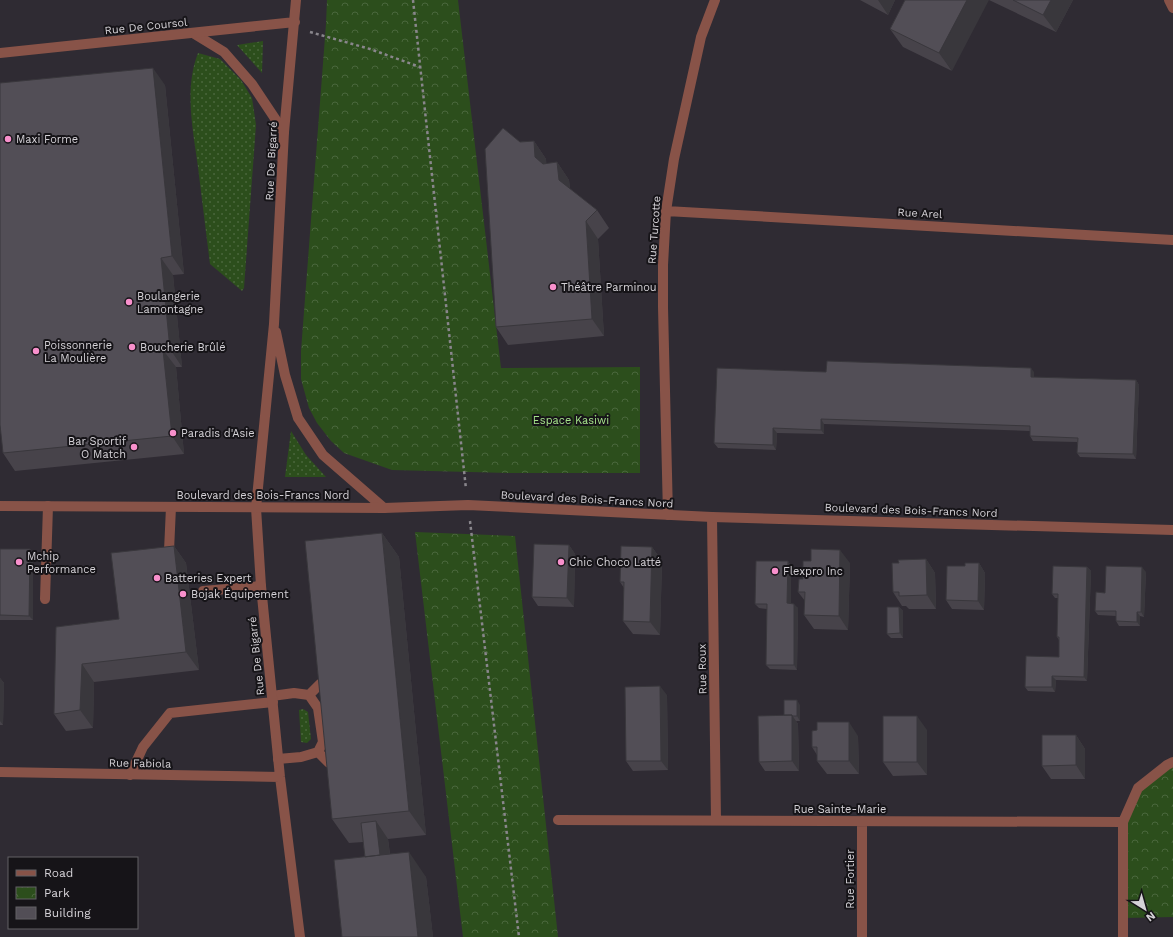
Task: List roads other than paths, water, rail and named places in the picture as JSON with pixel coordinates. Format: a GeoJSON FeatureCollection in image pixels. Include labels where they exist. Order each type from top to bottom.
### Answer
{"type":"FeatureCollection","features":[{"type":"Feature","properties":{"kind":"street","name":"Rue De Bigarré"},"geometry":{"type":"LineString","coordinates":[[296,0],[284,132],[274,324],[256,508],[261,586],[278,758],[300,937]]}},
{"type":"Feature","properties":{"kind":"street","name":"Rue Turcotte"},"geometry":{"type":"LineString","coordinates":[[668,515],[663,307],[663,265],[666,211],[674,158],[701,36],[715,0]]}},
{"type":"Feature","properties":{"kind":"street"},"geometry":{"type":"LineString","coordinates":[[1169,0],[1173,8]]}},
{"type":"Feature","properties":{"kind":"street","name":"Rue De Coursol"},"geometry":{"type":"LineString","coordinates":[[0,53],[193,33],[294,25]]}},
{"type":"Feature","properties":{"kind":"street"},"geometry":{"type":"LineString","coordinates":[[193,33],[224,52],[252,84],[284,132]]}},
{"type":"Feature","properties":{"kind":"street","name":"Rue Arel"},"geometry":{"type":"LineString","coordinates":[[666,211],[1173,240]]}},
{"type":"Feature","properties":{"kind":"street","name":"Rue De Bigarré"},"geometry":{"type":"LineString","coordinates":[[274,324],[285,375],[298,418],[323,455],[384,508]]}},
{"type":"Feature","properties":{"kind":"street","name":"Boulevard des Bois-Francs Nord"},"geometry":{"type":"LineString","coordinates":[[0,506],[384,508],[468,505],[712,517],[1173,530]]}},
{"type":"Feature","properties":{"kind":"street"},"geometry":{"type":"LineString","coordinates":[[45,599],[48,506]]}},
{"type":"Feature","properties":{"kind":"street"},"geometry":{"type":"LineString","coordinates":[[169,551],[171,507]]}},
{"type":"Feature","properties":{"kind":"street","name":"Rue Roux"},"geometry":{"type":"LineString","coordinates":[[712,517],[716,820]]}},
{"type":"Feature","properties":{"kind":"street"},"geometry":{"type":"LineString","coordinates":[[203,591],[261,586]]}},
{"type":"Feature","properties":{"kind":"street"},"geometry":{"type":"LineString","coordinates":[[309,695],[320,684]]}},
{"type":"Feature","properties":{"kind":"street"},"geometry":{"type":"LineString","coordinates":[[130,775],[142,747],[170,713],[272,699],[294,693],[309,695],[318,708],[323,742],[318,752],[301,757],[278,758]]}},
{"type":"Feature","properties":{"kind":"street"},"geometry":{"type":"LineString","coordinates":[[318,752],[329,763]]}},
{"type":"Feature","properties":{"kind":"street"},"geometry":{"type":"LineString","coordinates":[[1123,937],[1123,822],[1138,788],[1173,762]]}},
{"type":"Feature","properties":{"kind":"street","name":"Rue Fabiola"},"geometry":{"type":"LineString","coordinates":[[0,772],[280,777]]}},
{"type":"Feature","properties":{"kind":"street","name":"Rue Sainte-Marie"},"geometry":{"type":"LineString","coordinates":[[558,820],[1123,822]]}},
{"type":"Feature","properties":{"kind":"street","name":"Rue Fortier"},"geometry":{"type":"LineString","coordinates":[[862,821],[862,937]]}},
{"type":"Feature","properties":{"kind":"place","name":"Maxi Forme"},"geometry":{"type":"Point","coordinates":[8,139]}},
{"type":"Feature","properties":{"kind":"place","name":"Théâtre Parminou"},"geometry":{"type":"Point","coordinates":[553,287]}},
{"type":"Feature","properties":{"kind":"place","name":"Boulangerie Lamontagne"},"geometry":{"type":"Point","coordinates":[129,302]}},
{"type":"Feature","properties":{"kind":"place","name":"Boucherie Brûlé"},"geometry":{"type":"Point","coordinates":[132,347]}},
{"type":"Feature","properties":{"kind":"place","name":"Poissonnerie La Moulière"},"geometry":{"type":"Point","coordinates":[36,351]}},
{"type":"Feature","properties":{"kind":"place","name":"Paradis d'Asie"},"geometry":{"type":"Point","coordinates":[173,433]}},
{"type":"Feature","properties":{"kind":"place","name":"Bar Sportif O Match"},"geometry":{"type":"Point","coordinates":[134,447]}},
{"type":"Feature","properties":{"kind":"place","name":"Mchip Performance"},"geometry":{"type":"Point","coordinates":[19,562]}},
{"type":"Feature","properties":{"kind":"place","name":"Chic Choco Latté"},"geometry":{"type":"Point","coordinates":[561,562]}},
{"type":"Feature","properties":{"kind":"place","name":"Flexpro Inc"},"geometry":{"type":"Point","coordinates":[775,571]}},
{"type":"Feature","properties":{"kind":"place","name":"Batteries Expert"},"geometry":{"type":"Point","coordinates":[157,578]}},
{"type":"Feature","properties":{"kind":"place","name":"Bojak Équipement"},"geometry":{"type":"Point","coordinates":[183,594]}},
{"type":"Feature","properties":{"kind":"park label","name":"Espace Kasiwi"},"geometry":{"type":"Point","coordinates":[571,420]}}]}
